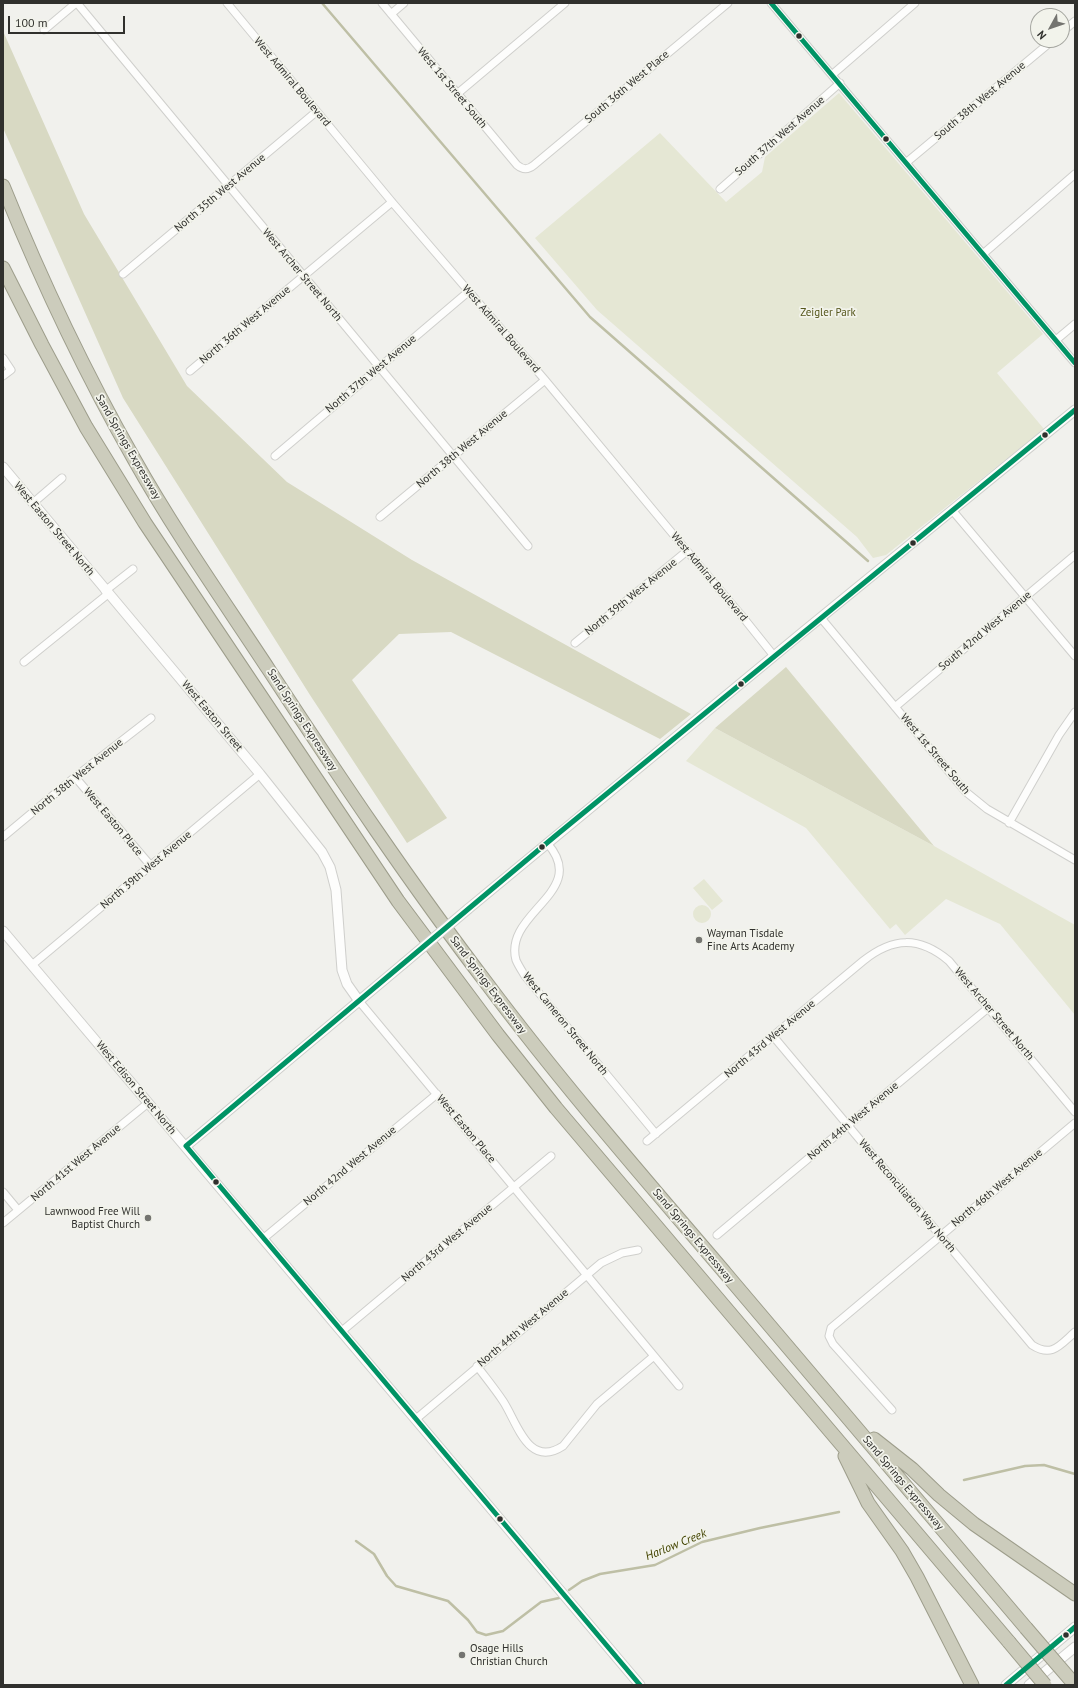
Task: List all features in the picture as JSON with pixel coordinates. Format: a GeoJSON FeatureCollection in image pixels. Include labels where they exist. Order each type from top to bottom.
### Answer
{"type":"FeatureCollection","features":[{"type":"Feature","properties":{"kind":"highway","name":"Sand Springs Expressway"},"geometry":{"type":"LineString","coordinates":[[3,186],[58,314],[105,407],[136,462],[215,589],[366,817],[429,907],[535,1046],[670,1208],[1075,1685]]}},
{"type":"Feature","properties":{"kind":"highway","name":"Sand Springs Expressway"},"geometry":{"type":"LineString","coordinates":[[3,268],[45,351],[103,456],[232,655],[398,901],[498,1035],[556,1108],[1045,1685]]}},
{"type":"Feature","properties":{"kind":"highway"},"geometry":{"type":"LineString","coordinates":[[851,1421],[912,1468],[939,1495],[974,1524],[1075,1594]]}},
{"type":"Feature","properties":{"kind":"highway"},"geometry":{"type":"LineString","coordinates":[[835,1436],[868,1503],[918,1578],[972,1685]]}},
{"type":"Feature","properties":{"kind":"street"},"geometry":{"type":"LineString","coordinates":[[44,30],[76,3]]}},
{"type":"Feature","properties":{"kind":"street","name":"West Archer Street North"},"geometry":{"type":"LineString","coordinates":[[76,3],[528,546]]}},
{"type":"Feature","properties":{"kind":"street","name":"West Admiral Boulevard"},"geometry":{"type":"LineString","coordinates":[[227,3],[316,112],[468,292],[545,380],[774,656]]}},
{"type":"Feature","properties":{"kind":"street","name":"West 1st Street South"},"geometry":{"type":"LineString","coordinates":[[382,3],[517,165],[524,169]]}},
{"type":"Feature","properties":{"kind":"street"},"geometry":{"type":"LineString","coordinates":[[391,14],[404,3]]}},
{"type":"Feature","properties":{"kind":"street"},"geometry":{"type":"LineString","coordinates":[[457,94],[565,3]]}},
{"type":"Feature","properties":{"kind":"street","name":"South 36th West Place"},"geometry":{"type":"LineString","coordinates":[[524,169],[530,168],[534,165],[728,3]]}},
{"type":"Feature","properties":{"kind":"street"},"geometry":{"type":"LineString","coordinates":[[771,3],[833,74],[1075,363]]}},
{"type":"Feature","properties":{"kind":"street"},"geometry":{"type":"LineString","coordinates":[[833,74],[915,3]]}},
{"type":"Feature","properties":{"kind":"street","name":"South 38th West Avenue"},"geometry":{"type":"LineString","coordinates":[[907,162],[1042,48]]}},
{"type":"Feature","properties":{"kind":"street","name":"South 37th West Avenue"},"geometry":{"type":"LineString","coordinates":[[720,189],[840,83]]}},
{"type":"Feature","properties":{"kind":"street","name":"North 35th West Avenue"},"geometry":{"type":"LineString","coordinates":[[124,274],[316,112]]}},
{"type":"Feature","properties":{"kind":"street"},"geometry":{"type":"LineString","coordinates":[[983,254],[1075,174]]}},
{"type":"Feature","properties":{"kind":"street","name":"North 36th West Avenue"},"geometry":{"type":"LineString","coordinates":[[190,371],[392,202]]}},
{"type":"Feature","properties":{"kind":"street","name":"North 37th West Avenue"},"geometry":{"type":"LineString","coordinates":[[275,456],[468,292]]}},
{"type":"Feature","properties":{"kind":"street"},"geometry":{"type":"LineString","coordinates":[[1056,340],[1075,324]]}},
{"type":"Feature","properties":{"kind":"street"},"geometry":{"type":"LineString","coordinates":[[3,358],[11,370],[3,376]]}},
{"type":"Feature","properties":{"kind":"street","name":"North 38th West Avenue"},"geometry":{"type":"LineString","coordinates":[[380,517],[545,380]]}},
{"type":"Feature","properties":{"kind":"street"},"geometry":{"type":"LineString","coordinates":[[186,1146],[547,843],[1075,410]]}},
{"type":"Feature","properties":{"kind":"street","name":"West Easton Street North"},"geometry":{"type":"LineString","coordinates":[[3,467],[107,593]]}},
{"type":"Feature","properties":{"kind":"street"},"geometry":{"type":"LineString","coordinates":[[33,503],[62,478]]}},
{"type":"Feature","properties":{"kind":"street"},"geometry":{"type":"LineString","coordinates":[[952,510],[1075,656]]}},
{"type":"Feature","properties":{"kind":"street","name":"North 39th West Avenue"},"geometry":{"type":"LineString","coordinates":[[575,643],[686,551]]}},
{"type":"Feature","properties":{"kind":"street","name":"South 42nd West Avenue"},"geometry":{"type":"LineString","coordinates":[[895,707],[1075,555]]}},
{"type":"Feature","properties":{"kind":"street"},"geometry":{"type":"LineString","coordinates":[[24,662],[107,593],[133,569]]}},
{"type":"Feature","properties":{"kind":"street","name":"West Easton Street"},"geometry":{"type":"LineString","coordinates":[[107,593],[260,774],[316,843]]}},
{"type":"Feature","properties":{"kind":"street","name":"West 1st Street South"},"geometry":{"type":"LineString","coordinates":[[821,618],[966,792],[986,809],[1075,860]]}},
{"type":"Feature","properties":{"kind":"street"},"geometry":{"type":"LineString","coordinates":[[1009,823],[1059,735],[1075,712]]}},
{"type":"Feature","properties":{"kind":"street","name":"North 38th West Avenue"},"geometry":{"type":"LineString","coordinates":[[3,837],[75,777],[151,718]]}},
{"type":"Feature","properties":{"kind":"street","name":"North 39th West Avenue"},"geometry":{"type":"LineString","coordinates":[[32,965],[260,774]]}},
{"type":"Feature","properties":{"kind":"street","name":"West Easton Place"},"geometry":{"type":"LineString","coordinates":[[75,777],[151,866]]}},
{"type":"Feature","properties":{"kind":"street","name":"West Easton Place"},"geometry":{"type":"LineString","coordinates":[[316,843],[326,858],[336,890],[342,970],[347,984],[359,1001],[679,1386]]}},
{"type":"Feature","properties":{"kind":"street","name":"West Cameron Street North"},"geometry":{"type":"LineString","coordinates":[[547,843],[556,854],[559,864],[557,880],[549,896],[520,929],[515,945],[516,960],[525,976],[656,1134]]}},
{"type":"Feature","properties":{"kind":"street","name":"West Edison Street North"},"geometry":{"type":"LineString","coordinates":[[3,931],[264,1238],[640,1685]]}},
{"type":"Feature","properties":{"kind":"street","name":"West Archer Street North"},"geometry":{"type":"LineString","coordinates":[[896,943],[927,946],[939,952],[949,961],[1075,1112]]}},
{"type":"Feature","properties":{"kind":"street","name":"North 43rd West Avenue"},"geometry":{"type":"LineString","coordinates":[[648,1142],[874,953],[885,946],[896,943]]}},
{"type":"Feature","properties":{"kind":"street","name":"North 44th West Avenue"},"geometry":{"type":"LineString","coordinates":[[717,1234],[988,1008]]}},
{"type":"Feature","properties":{"kind":"street","name":"West Reconciliation Way North"},"geometry":{"type":"LineString","coordinates":[[773,1036],[1032,1345],[1045,1351],[1052,1350],[1075,1332]]}},
{"type":"Feature","properties":{"kind":"street","name":"North 42nd West Avenue"},"geometry":{"type":"LineString","coordinates":[[264,1238],[437,1094]]}},
{"type":"Feature","properties":{"kind":"street","name":"North 41st West Avenue"},"geometry":{"type":"LineString","coordinates":[[3,1223],[148,1103]]}},
{"type":"Feature","properties":{"kind":"street","name":"North 46th West Avenue"},"geometry":{"type":"LineString","coordinates":[[892,1410],[833,1344],[830,1332],[834,1325],[1075,1123]]}},
{"type":"Feature","properties":{"kind":"street","name":"North 43rd West Avenue"},"geometry":{"type":"LineString","coordinates":[[342,1331],[551,1156]]}},
{"type":"Feature","properties":{"kind":"street"},"geometry":{"type":"LineString","coordinates":[[3,1192],[18,1210]]}},
{"type":"Feature","properties":{"kind":"street","name":"North 44th West Avenue"},"geometry":{"type":"LineString","coordinates":[[416,1419],[601,1263],[615,1256],[638,1250]]}},
{"type":"Feature","properties":{"kind":"street"},"geometry":{"type":"LineString","coordinates":[[477,1366],[503,1401],[523,1439],[531,1447],[540,1452],[551,1452],[562,1446],[597,1404],[654,1356]]}},
{"type":"Feature","properties":{"kind":"street"},"geometry":{"type":"LineString","coordinates":[[1006,1685],[1075,1627]]}},
{"type":"Feature","properties":{"kind":"street"},"geometry":{"type":"LineString","coordinates":[[1029,1685],[1075,1647]]}},
{"type":"Feature","properties":{"kind":"green space"},"geometry":{"type":"Polygon","coordinates":[[[3,31],[84,214],[187,386],[287,482],[412,560],[691,714],[660,739],[451,632],[399,634],[352,680],[447,818],[407,843],[310,695],[123,398],[3,128],[3,31]]]}},
{"type":"Feature","properties":{"kind":"green space","name":"Zeigler Park"},"geometry":{"type":"Polygon","coordinates":[[[839,93],[1043,334],[997,373],[1044,429],[886,555],[873,558],[857,537],[597,310],[535,238],[660,133],[726,202],[762,172],[765,157],[839,93]]]}},
{"type":"Feature","properties":{"kind":"green space"},"geometry":{"type":"Polygon","coordinates":[[[786,667],[934,846],[715,728],[786,667]]]}},
{"type":"Feature","properties":{"kind":"green space"},"geometry":{"type":"Polygon","coordinates":[[[715,728],[934,846],[1075,925],[1075,1015],[1000,924],[946,899],[905,935],[896,924],[890,929],[806,828],[686,761],[715,728]]]}},
{"type":"Feature","properties":{"kind":"green space"},"geometry":{"type":"Polygon","coordinates":[[[704,879],[723,901],[712,910],[693,888],[704,879]]]}},
{"type":"Feature","properties":{"kind":"green space"},"geometry":{"type":"Polygon","coordinates":[[[702,905],[708,908],[711,914],[708,920],[702,923],[696,920],[693,914],[696,908],[702,905]]]}},
{"type":"Feature","properties":{"kind":"waterway"},"geometry":{"type":"LineString","coordinates":[[322,3],[590,317],[868,561]]}},
{"type":"Feature","properties":{"kind":"waterway","name":"Harlow Creek"},"geometry":{"type":"LineString","coordinates":[[964,1480],[1025,1466],[1044,1465],[1075,1474]]}},
{"type":"Feature","properties":{"kind":"waterway","name":"Harlow Creek"},"geometry":{"type":"LineString","coordinates":[[569,1590],[582,1581],[600,1574],[655,1565],[702,1542],[760,1528],[839,1512]]}},
{"type":"Feature","properties":{"kind":"waterway","name":"Harlow Creek"},"geometry":{"type":"LineString","coordinates":[[356,1541],[374,1554],[387,1576],[396,1586],[448,1601],[468,1620],[477,1632],[486,1635],[503,1631],[541,1602],[559,1598]]}},
{"type":"Feature","properties":{"kind":"transit line"},"geometry":{"type":"LineString","coordinates":[[771,3],[1075,363]]}},
{"type":"Feature","properties":{"kind":"transit line"},"geometry":{"type":"LineString","coordinates":[[640,1685],[186,1146],[554,837],[1075,410]]}},
{"type":"Feature","properties":{"kind":"transit line"},"geometry":{"type":"LineString","coordinates":[[1006,1685],[1075,1627]]}},
{"type":"Feature","properties":{"kind":"place","name":"Wayman Tisdale Fine Arts Academy"},"geometry":{"type":"Point","coordinates":[699,940]}},
{"type":"Feature","properties":{"kind":"place","name":"Lawnwood Free Will Baptist Church"},"geometry":{"type":"Point","coordinates":[148,1218]}},
{"type":"Feature","properties":{"kind":"place","name":"Osage Hills Christian Church"},"geometry":{"type":"Point","coordinates":[462,1655]}}]}
